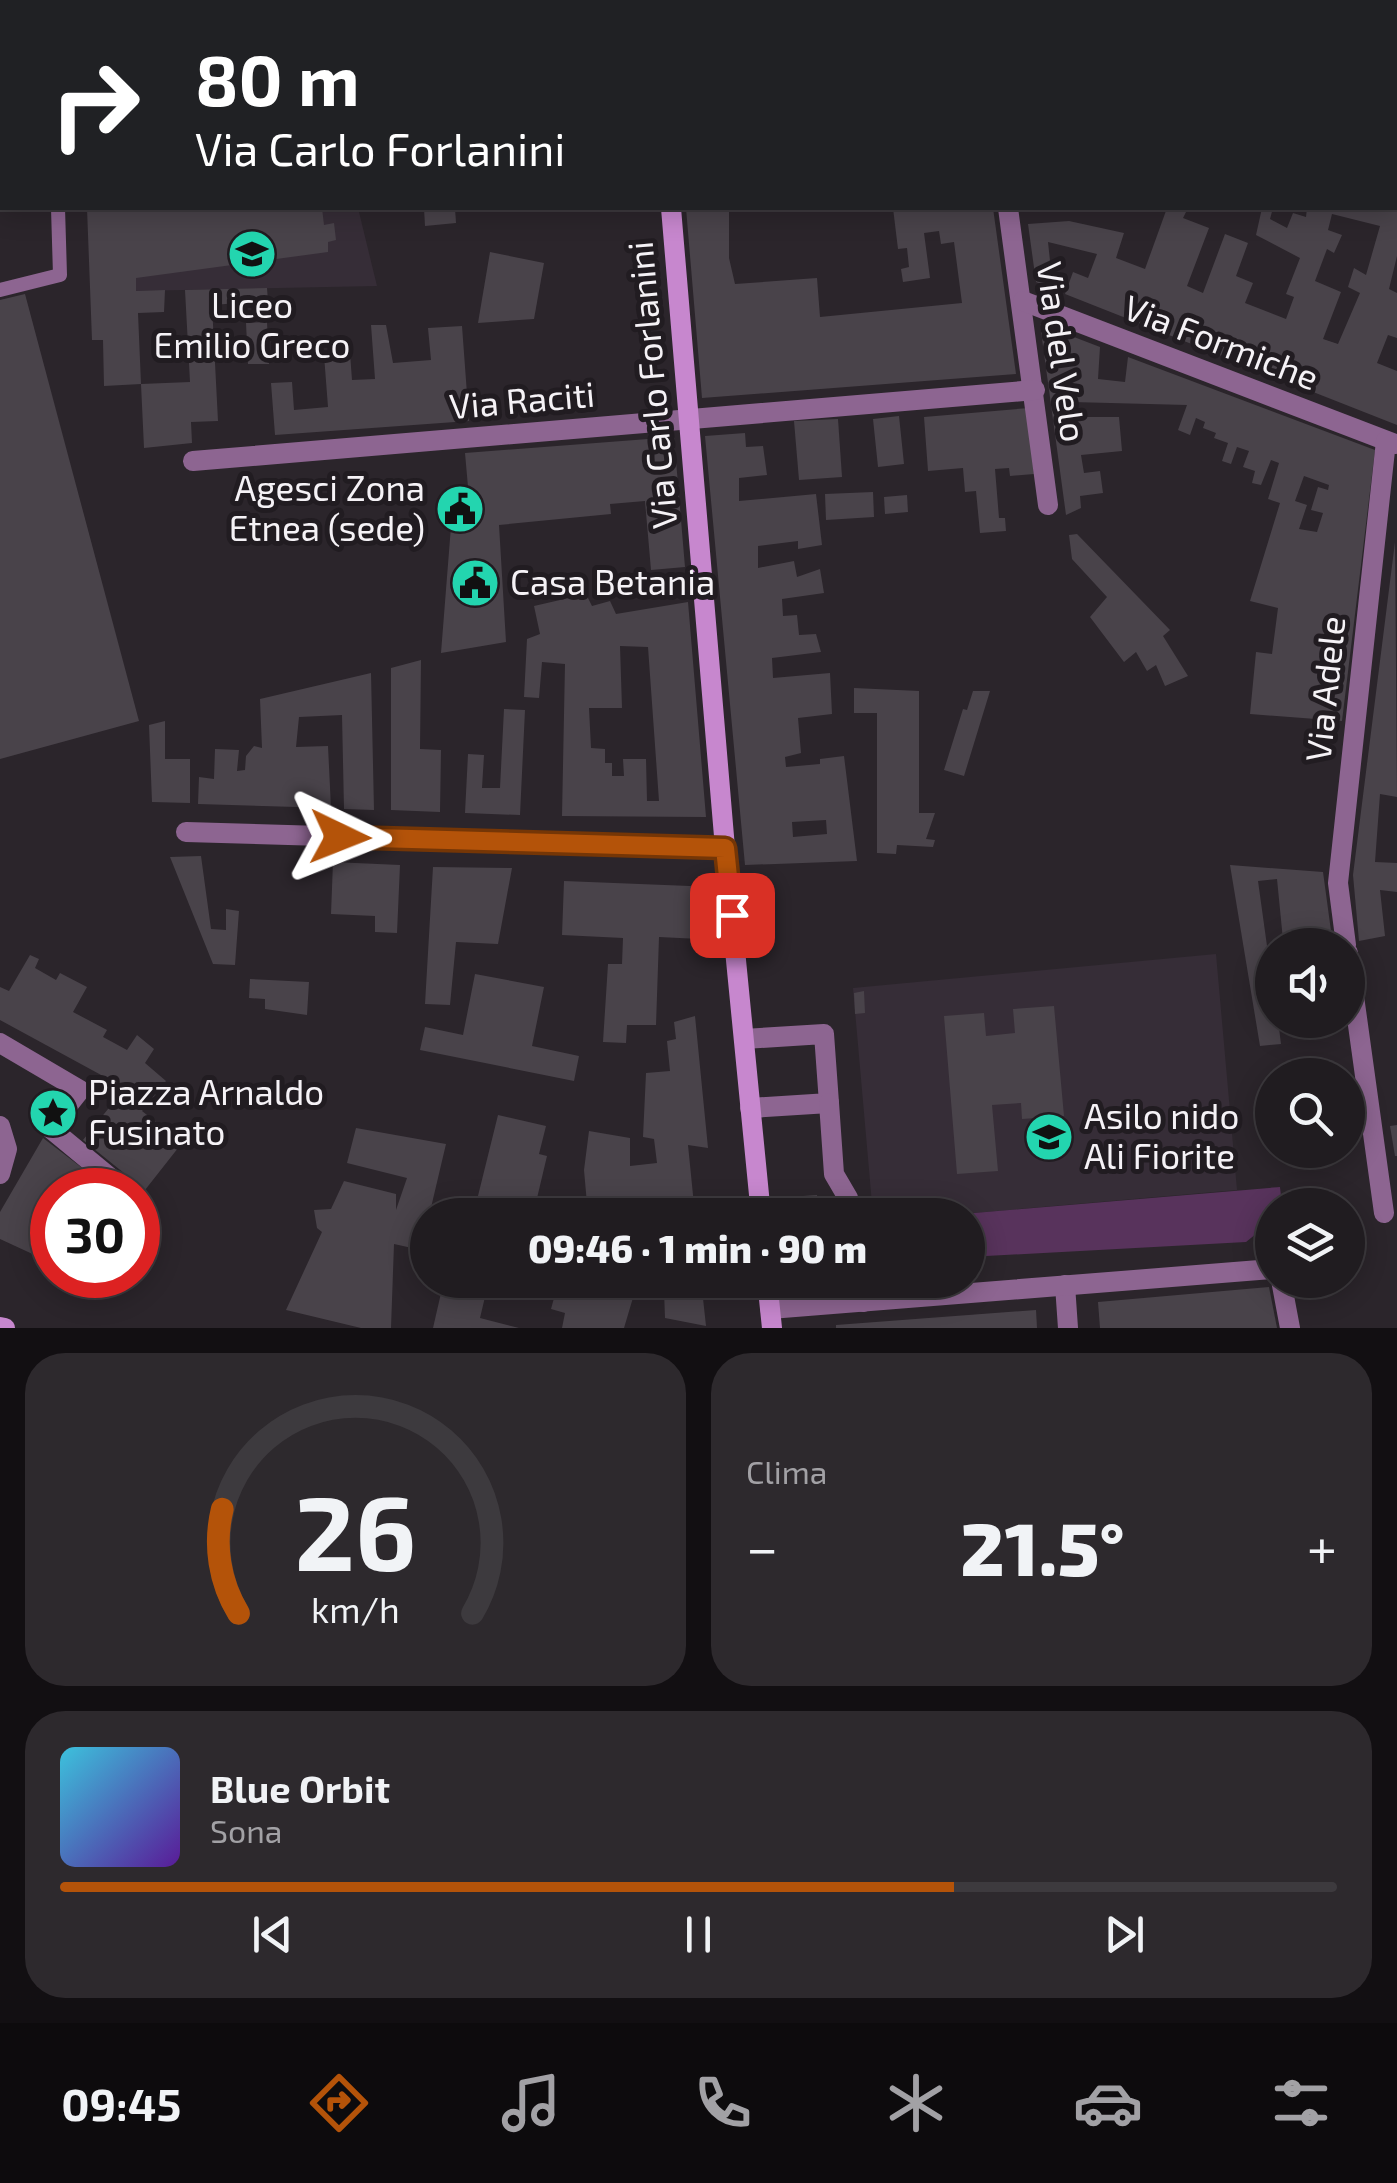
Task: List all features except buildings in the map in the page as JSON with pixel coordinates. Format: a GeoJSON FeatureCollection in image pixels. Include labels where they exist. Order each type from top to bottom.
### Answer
{"type":"FeatureCollection","features":[{"type":"Feature","properties":{"kind":"street","name":"Via Carlo Forlanini"},"geometry":{"type":"LineString","coordinates":[[671,210],[725,848],[759,1198]]}},
{"type":"Feature","properties":{"kind":"street","name":"Via del Velo"},"geometry":{"type":"LineString","coordinates":[[1008,210],[1048,505]]}},
{"type":"Feature","properties":{"kind":"street","name":"Via Formiche"},"geometry":{"type":"LineString","coordinates":[[1023,301],[1392,443]]}},
{"type":"Feature","properties":{"kind":"street","name":"Via Raciti"},"geometry":{"type":"LineString","coordinates":[[194,461],[1034,390]]}},
{"type":"Feature","properties":{"kind":"street","name":"Via Adele"},"geometry":{"type":"LineString","coordinates":[[1344,928],[1338,884],[1392,443]]}},
{"type":"Feature","properties":{"kind":"street"},"geometry":{"type":"LineString","coordinates":[[186,832],[725,848]]}},
{"type":"Feature","properties":{"kind":"street"},"geometry":{"type":"LineString","coordinates":[[744,1039],[824,1034],[834,1174],[848,1198]]}},
{"type":"Feature","properties":{"kind":"street"},"geometry":{"type":"LineString","coordinates":[[1360,1038],[1384,1213]]}},
{"type":"Feature","properties":{"kind":"street"},"geometry":{"type":"LineString","coordinates":[[0,1043],[80,1090],[50,1128],[98,1168]]}},
{"type":"Feature","properties":{"kind":"street"},"geometry":{"type":"LineString","coordinates":[[750,1108],[829,1103]]}},
{"type":"Feature","properties":{"kind":"street"},"geometry":{"type":"LineString","coordinates":[[0,1126],[8,1149],[3,1169]]}},
{"type":"Feature","properties":{"kind":"street"},"geometry":{"type":"LineString","coordinates":[[771,1319],[863,1302],[1255,1270]]}},
{"type":"Feature","properties":{"kind":"street"},"geometry":{"type":"LineString","coordinates":[[1065,1286],[1068,1328]]}},
{"type":"Feature","properties":{"kind":"street"},"geometry":{"type":"LineString","coordinates":[[862,1298],[863,1302]]}},
{"type":"Feature","properties":{"kind":"street"},"geometry":{"type":"LineString","coordinates":[[1285,1298],[1290,1328]]}},
{"type":"Feature","properties":{"kind":"lane"},"geometry":{"type":"LineString","coordinates":[[0,290],[60,275],[58,210]]}},
{"type":"Feature","properties":{"kind":"shaded area","name":"Liceo Emilio Greco"},"geometry":{"type":"Polygon","coordinates":[[[133,210],[358,210],[377,286],[136,291],[133,210]]]}},
{"type":"Feature","properties":{"kind":"shaded area","name":"Asilo nido Ali Fiorite"},"geometry":{"type":"Polygon","coordinates":[[[1216,954],[1237,1190],[985,1212],[985,1198],[872,1198],[853,988],[1216,954]]]}},
{"type":"Feature","properties":{"kind":"shaded area"},"geometry":{"type":"Polygon","coordinates":[[[1255,1189],[1255,1235],[1246,1242],[985,1256],[985,1212],[1255,1189]]]}},
{"type":"Feature","properties":{"kind":"place","name":"Liceo Emilio Greco"},"geometry":{"type":"Point","coordinates":[252,254]}},
{"type":"Feature","properties":{"kind":"place","name":"Agesci Zona Etnea (sede)"},"geometry":{"type":"Point","coordinates":[460,509]}},
{"type":"Feature","properties":{"kind":"place","name":"Casa Betania"},"geometry":{"type":"Point","coordinates":[475,583]}},
{"type":"Feature","properties":{"kind":"place","name":"Piazza Arnaldo Fusinato"},"geometry":{"type":"Point","coordinates":[53,1113]}},
{"type":"Feature","properties":{"kind":"place","name":"Asilo nido Ali Fiorite"},"geometry":{"type":"Point","coordinates":[1049,1137]}},
{"type":"Feature","properties":{"kind":"route"},"geometry":{"type":"LineString","coordinates":[[340,837],[725,848],[732,915]]}}]}
